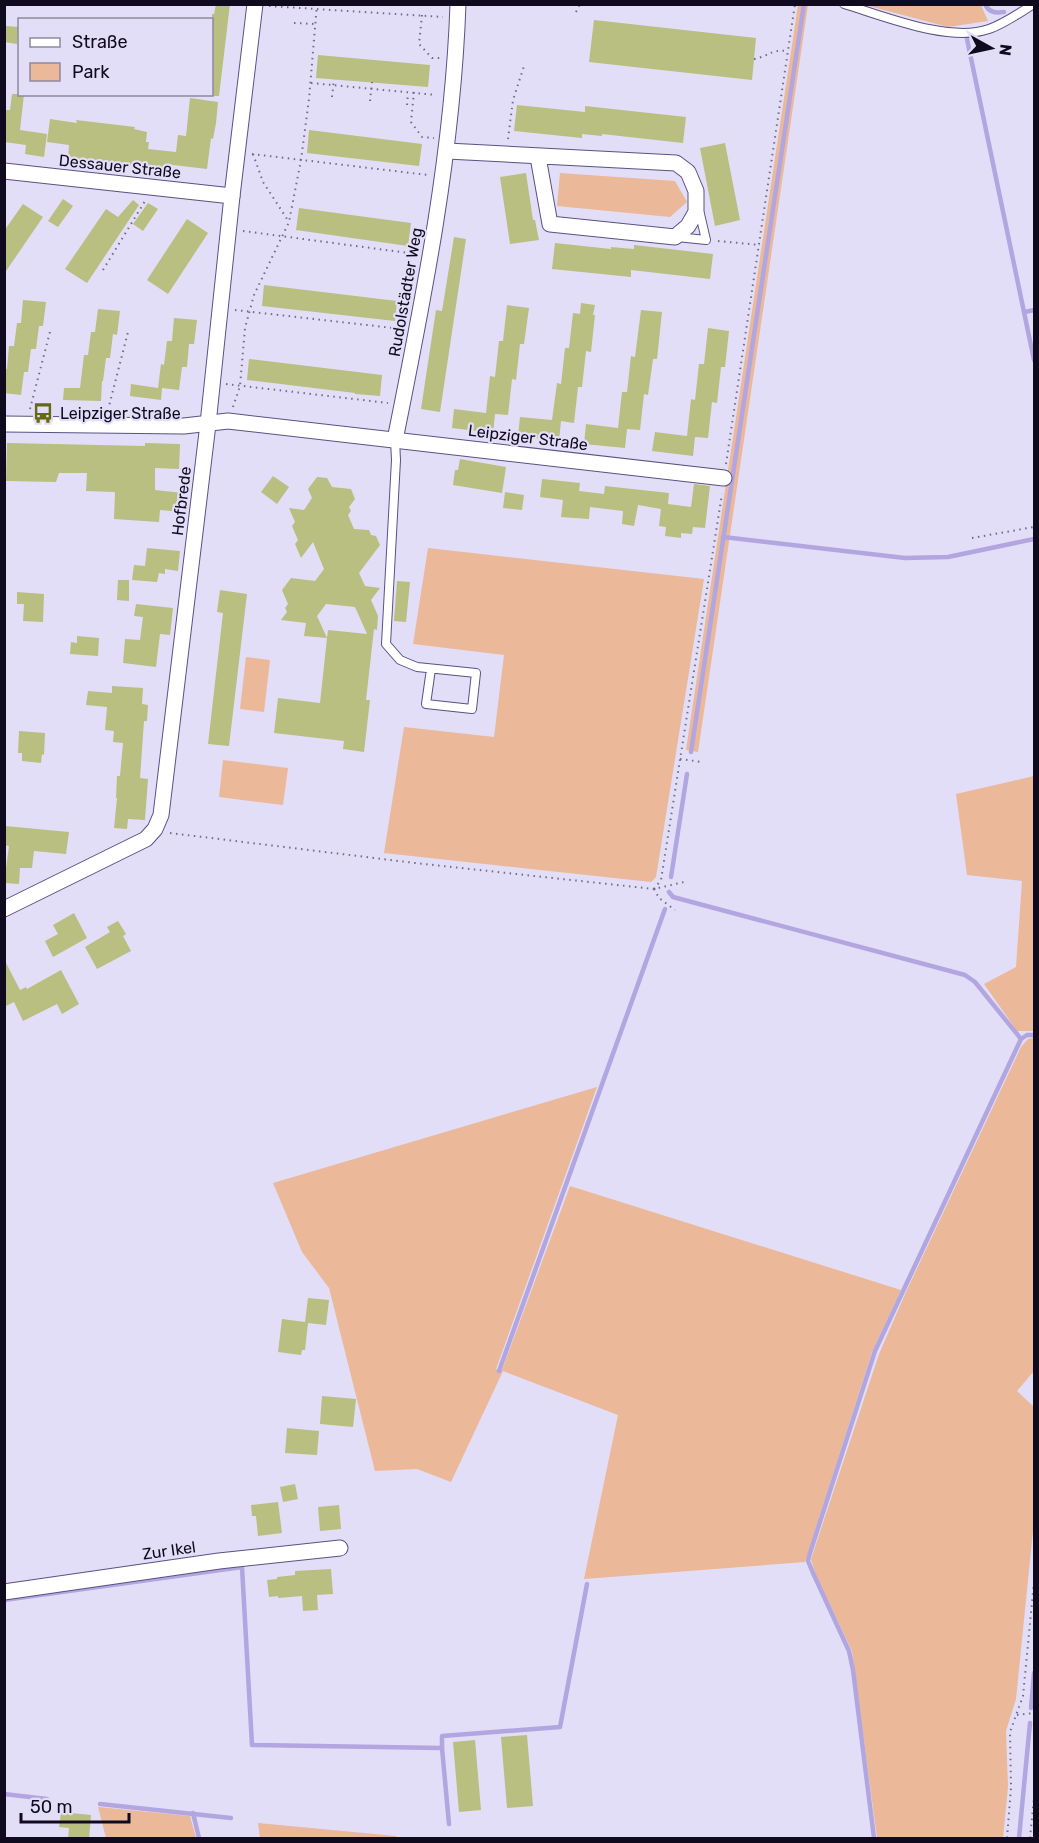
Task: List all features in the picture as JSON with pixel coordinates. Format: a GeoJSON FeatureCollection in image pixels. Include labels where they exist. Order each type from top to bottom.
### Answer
{"type":"FeatureCollection","features":[{"type":"Feature","properties":{"kind":"street","name":"Hofbrede"},"geometry":{"type":"LineString","coordinates":[[155,829],[161,815],[255,5]]}},
{"type":"Feature","properties":{"kind":"street","name":"Rudolstädter Weg"},"geometry":{"type":"LineString","coordinates":[[395,440],[417,331],[447,145],[458,11]]}},
{"type":"Feature","properties":{"kind":"street"},"geometry":{"type":"LineString","coordinates":[[447,145],[538,157],[553,155],[676,163],[688,172],[696,191],[696,212],[688,226],[675,237],[550,224],[538,157]]}},
{"type":"Feature","properties":{"kind":"street","name":"Dessauer Straße"},"geometry":{"type":"LineString","coordinates":[[4,171],[232,196]]}},
{"type":"Feature","properties":{"kind":"street","name":"Leipziger Straße"},"geometry":{"type":"LineString","coordinates":[[4,424],[184,426],[228,421],[724,478]]}},
{"type":"Feature","properties":{"kind":"street"},"geometry":{"type":"LineString","coordinates":[[4,909],[146,839],[155,829]]}},
{"type":"Feature","properties":{"kind":"street","name":"Zur Ikel"},"geometry":{"type":"LineString","coordinates":[[4,1592],[219,1561],[340,1548]]}},
{"type":"Feature","properties":{"kind":"lane"},"geometry":{"type":"LineString","coordinates":[[844,4],[941,32],[965,34],[991,28],[1034,4]]}},
{"type":"Feature","properties":{"kind":"lane"},"geometry":{"type":"LineString","coordinates":[[675,237],[706,240],[700,214],[696,212]]}},
{"type":"Feature","properties":{"kind":"lane"},"geometry":{"type":"LineString","coordinates":[[395,440],[396,460],[386,644],[400,660],[417,667],[476,673],[472,709],[426,704],[431,669]]}},
{"type":"Feature","properties":{"kind":"path"},"geometry":{"type":"LineString","coordinates":[[576,12],[580,4]]}},
{"type":"Feature","properties":{"kind":"path"},"geometry":{"type":"LineString","coordinates":[[654,889],[661,880],[760,245],[795,4]]}},
{"type":"Feature","properties":{"kind":"path"},"geometry":{"type":"LineString","coordinates":[[255,5],[316,6],[422,15],[458,11]]}},
{"type":"Feature","properties":{"kind":"path"},"geometry":{"type":"LineString","coordinates":[[228,421],[240,386],[245,328],[254,295],[289,222],[301,160],[316,6]]}},
{"type":"Feature","properties":{"kind":"path"},"geometry":{"type":"LineString","coordinates":[[422,15],[419,44],[432,58],[454,59]]}},
{"type":"Feature","properties":{"kind":"path"},"geometry":{"type":"LineString","coordinates":[[294,23],[315,24]]}},
{"type":"Feature","properties":{"kind":"path"},"geometry":{"type":"LineString","coordinates":[[754,59],[777,50],[788,51]]}},
{"type":"Feature","properties":{"kind":"path"},"geometry":{"type":"LineString","coordinates":[[507,154],[513,100],[524,66]]}},
{"type":"Feature","properties":{"kind":"path"},"geometry":{"type":"LineString","coordinates":[[332,97],[334,79]]}},
{"type":"Feature","properties":{"kind":"path"},"geometry":{"type":"LineString","coordinates":[[370,102],[372,82]]}},
{"type":"Feature","properties":{"kind":"path"},"geometry":{"type":"LineString","coordinates":[[310,83],[451,96]]}},
{"type":"Feature","properties":{"kind":"path"},"geometry":{"type":"LineString","coordinates":[[407,105],[411,86]]}},
{"type":"Feature","properties":{"kind":"path"},"geometry":{"type":"LineString","coordinates":[[414,92],[411,122],[422,137],[447,145]]}},
{"type":"Feature","properties":{"kind":"path"},"geometry":{"type":"LineString","coordinates":[[237,152],[442,177]]}},
{"type":"Feature","properties":{"kind":"path"},"geometry":{"type":"LineString","coordinates":[[253,154],[263,182],[289,222]]}},
{"type":"Feature","properties":{"kind":"path"},"geometry":{"type":"LineString","coordinates":[[102,270],[145,200],[147,188]]}},
{"type":"Feature","properties":{"kind":"path"},"geometry":{"type":"LineString","coordinates":[[243,231],[430,256]]}},
{"type":"Feature","properties":{"kind":"path"},"geometry":{"type":"LineString","coordinates":[[706,240],[760,245]]}},
{"type":"Feature","properties":{"kind":"path"},"geometry":{"type":"LineString","coordinates":[[235,310],[417,331]]}},
{"type":"Feature","properties":{"kind":"path"},"geometry":{"type":"LineString","coordinates":[[29,424],[30,409],[51,328]]}},
{"type":"Feature","properties":{"kind":"path"},"geometry":{"type":"LineString","coordinates":[[106,425],[106,414],[128,332]]}},
{"type":"Feature","properties":{"kind":"path"},"geometry":{"type":"LineString","coordinates":[[227,384],[402,405]]}},
{"type":"Feature","properties":{"kind":"path"},"geometry":{"type":"LineString","coordinates":[[972,538],[1035,526]]}},
{"type":"Feature","properties":{"kind":"path"},"geometry":{"type":"LineString","coordinates":[[680,759],[702,762]]}},
{"type":"Feature","properties":{"kind":"path"},"geometry":{"type":"LineString","coordinates":[[155,829],[162,832],[415,863],[654,889],[684,882]]}},
{"type":"Feature","properties":{"kind":"path"},"geometry":{"type":"LineString","coordinates":[[654,889],[660,898],[675,910]]}},
{"type":"Feature","properties":{"kind":"path"},"geometry":{"type":"LineString","coordinates":[[1007,1839],[1011,1788],[1010,1732],[1023,1696],[1035,1582]]}},
{"type":"Feature","properties":{"kind":"path"},"geometry":{"type":"LineString","coordinates":[[1017,1714],[1035,1713]]}},
{"type":"Feature","properties":{"kind":"path"},"geometry":{"type":"LineString","coordinates":[[1030,1839],[1035,1798]]}},
{"type":"Feature","properties":{"kind":"green space"},"geometry":{"type":"Polygon","coordinates":[[[798,5],[808,5],[698,752],[686,750],[798,5]]]}},
{"type":"Feature","properties":{"kind":"green space"},"geometry":{"type":"Polygon","coordinates":[[[865,5],[981,5],[988,21],[948,27],[865,5]]]}},
{"type":"Feature","properties":{"kind":"green space"},"geometry":{"type":"Polygon","coordinates":[[[560,173],[675,181],[687,202],[670,217],[557,206],[560,173]]]}},
{"type":"Feature","properties":{"kind":"green space"},"geometry":{"type":"Polygon","coordinates":[[[428,548],[704,579],[656,877],[651,882],[384,853],[404,727],[494,737],[504,655],[413,644],[428,548]]]}},
{"type":"Feature","properties":{"kind":"green space"},"geometry":{"type":"Polygon","coordinates":[[[246,657],[270,660],[264,712],[240,709],[246,657]]]}},
{"type":"Feature","properties":{"kind":"green space"},"geometry":{"type":"Polygon","coordinates":[[[223,760],[288,768],[283,805],[219,797],[223,760]]]}},
{"type":"Feature","properties":{"kind":"green space"},"geometry":{"type":"Polygon","coordinates":[[[1034,776],[1034,1031],[1017,1031],[984,984],[1016,967],[1022,881],[967,875],[956,794],[1034,776]]]}},
{"type":"Feature","properties":{"kind":"green space"},"geometry":{"type":"Polygon","coordinates":[[[1034,1038],[1034,1371],[1017,1391],[1034,1407],[1034,1521],[1016,1699],[1006,1731],[1008,1787],[1003,1838],[877,1838],[852,1651],[815,1573],[811,1559],[879,1354],[1021,1047],[1028,1039],[1034,1038]]]}},
{"type":"Feature","properties":{"kind":"green space"},"geometry":{"type":"Polygon","coordinates":[[[597,1087],[496,1369],[502,1370],[570,1186],[901,1290],[872,1352],[805,1562],[584,1579],[618,1415],[503,1371],[451,1482],[417,1469],[375,1471],[329,1288],[302,1252],[273,1183],[597,1087]]]}},
{"type":"Feature","properties":{"kind":"green space"},"geometry":{"type":"Polygon","coordinates":[[[98,1807],[190,1816],[196,1838],[106,1838],[98,1807]]]}},
{"type":"Feature","properties":{"kind":"green space"},"geometry":{"type":"Polygon","coordinates":[[[258,1823],[396,1836],[397,1838],[260,1838],[258,1823]]]}},
{"type":"Feature","properties":{"kind":"building"},"geometry":{"type":"Polygon","coordinates":[[[216,4],[230,4],[219,96],[213,96],[212,14],[214,14],[216,4]]]}},
{"type":"Feature","properties":{"kind":"building"},"geometry":{"type":"Polygon","coordinates":[[[594,20],[756,38],[752,80],[589,62],[594,20]]]}},
{"type":"Feature","properties":{"kind":"building"},"geometry":{"type":"Polygon","coordinates":[[[6,26],[18,27],[17,44],[4,42],[6,26]]]}},
{"type":"Feature","properties":{"kind":"building"},"geometry":{"type":"Polygon","coordinates":[[[318,55],[430,65],[428,87],[316,78],[318,55]]]}},
{"type":"Feature","properties":{"kind":"building"},"geometry":{"type":"Polygon","coordinates":[[[12,94],[24,96],[20,130],[47,134],[44,157],[25,154],[26,145],[4,142],[4,110],[10,110],[12,94]]]}},
{"type":"Feature","properties":{"kind":"building"},"geometry":{"type":"Polygon","coordinates":[[[190,98],[218,102],[207,169],[165,164],[164,169],[68,158],[69,145],[47,142],[50,119],[77,123],[76,120],[135,127],[134,129],[147,132],[148,149],[176,152],[178,135],[186,136],[190,98]]]}},
{"type":"Feature","properties":{"kind":"building"},"geometry":{"type":"Polygon","coordinates":[[[517,105],[585,112],[585,106],[686,117],[683,143],[602,134],[602,136],[582,134],[582,138],[514,131],[517,105]]]}},
{"type":"Feature","properties":{"kind":"building"},"geometry":{"type":"Polygon","coordinates":[[[309,130],[422,144],[419,166],[307,153],[309,130]]]}},
{"type":"Feature","properties":{"kind":"building"},"geometry":{"type":"Polygon","coordinates":[[[725,143],[740,220],[715,226],[700,148],[725,143]]]}},
{"type":"Feature","properties":{"kind":"building"},"geometry":{"type":"Polygon","coordinates":[[[526,173],[533,220],[535,220],[539,240],[510,244],[500,177],[526,173]]]}},
{"type":"Feature","properties":{"kind":"building"},"geometry":{"type":"Polygon","coordinates":[[[63,199],[73,206],[58,227],[48,221],[63,199]]]}},
{"type":"Feature","properties":{"kind":"building"},"geometry":{"type":"Polygon","coordinates":[[[133,200],[139,205],[87,283],[65,269],[106,209],[118,217],[133,200]]]}},
{"type":"Feature","properties":{"kind":"building"},"geometry":{"type":"Polygon","coordinates":[[[148,203],[158,209],[143,231],[133,224],[148,203]]]}},
{"type":"Feature","properties":{"kind":"building"},"geometry":{"type":"Polygon","coordinates":[[[23,204],[43,217],[4,274],[4,231],[23,204]]]}},
{"type":"Feature","properties":{"kind":"building"},"geometry":{"type":"Polygon","coordinates":[[[299,208],[411,223],[408,246],[296,230],[299,208]]]}},
{"type":"Feature","properties":{"kind":"building"},"geometry":{"type":"Polygon","coordinates":[[[187,219],[208,233],[168,294],[147,280],[187,219]]]}},
{"type":"Feature","properties":{"kind":"building"},"geometry":{"type":"Polygon","coordinates":[[[454,237],[466,239],[440,412],[421,409],[436,310],[442,311],[454,237]]]}},
{"type":"Feature","properties":{"kind":"building"},"geometry":{"type":"Polygon","coordinates":[[[555,243],[611,249],[611,247],[634,249],[634,245],[713,254],[710,279],[631,270],[631,277],[552,269],[555,243]]]}},
{"type":"Feature","properties":{"kind":"building"},"geometry":{"type":"Polygon","coordinates":[[[264,285],[397,301],[395,321],[262,306],[264,285]]]}},
{"type":"Feature","properties":{"kind":"building"},"geometry":{"type":"Polygon","coordinates":[[[23,300],[46,302],[43,326],[39,326],[36,349],[31,349],[28,372],[24,372],[21,395],[4,393],[4,369],[7,369],[9,346],[14,346],[17,323],[21,323],[23,300]]]}},
{"type":"Feature","properties":{"kind":"building"},"geometry":{"type":"Polygon","coordinates":[[[581,303],[595,305],[593,315],[595,315],[591,352],[586,351],[582,387],[578,387],[574,423],[561,421],[559,441],[518,436],[520,417],[552,420],[557,383],[561,384],[565,348],[569,348],[573,313],[580,314],[581,303]]]}},
{"type":"Feature","properties":{"kind":"building"},"geometry":{"type":"Polygon","coordinates":[[[507,305],[529,308],[524,344],[520,344],[516,380],[512,379],[508,415],[495,414],[493,433],[452,428],[454,409],[486,413],[490,376],[495,377],[499,341],[503,341],[507,305]]]}},
{"type":"Feature","properties":{"kind":"building"},"geometry":{"type":"Polygon","coordinates":[[[98,309],[120,311],[117,335],[113,334],[110,358],[106,358],[101,401],[63,400],[64,388],[80,388],[84,355],[88,355],[91,332],[95,332],[98,309]]]}},
{"type":"Feature","properties":{"kind":"building"},"geometry":{"type":"Polygon","coordinates":[[[641,310],[662,312],[657,359],[653,359],[648,395],[644,394],[640,430],[627,429],[625,448],[584,444],[586,424],[618,428],[622,392],[627,392],[631,356],[635,357],[641,310]]]}},
{"type":"Feature","properties":{"kind":"building"},"geometry":{"type":"Polygon","coordinates":[[[174,318],[197,320],[194,344],[189,344],[187,367],[182,367],[179,390],[162,388],[161,400],[130,396],[131,384],[158,388],[167,341],[172,341],[174,318]]]}},
{"type":"Feature","properties":{"kind":"building"},"geometry":{"type":"Polygon","coordinates":[[[708,328],[729,331],[725,367],[721,367],[717,403],[712,402],[708,438],[695,437],[693,456],[652,451],[655,432],[687,436],[691,399],[695,400],[699,364],[704,364],[708,328]]]}},
{"type":"Feature","properties":{"kind":"building"},"geometry":{"type":"Polygon","coordinates":[[[249,359],[382,375],[380,396],[247,380],[249,359]]]}},
{"type":"Feature","properties":{"kind":"building"},"geometry":{"type":"Polygon","coordinates":[[[7,443],[145,446],[145,443],[180,444],[179,469],[155,468],[155,490],[183,493],[181,512],[160,510],[159,522],[114,519],[115,492],[86,491],[87,473],[59,473],[56,482],[6,481],[7,443]]]}},
{"type":"Feature","properties":{"kind":"building"},"geometry":{"type":"Polygon","coordinates":[[[460,459],[506,467],[502,493],[453,485],[455,470],[458,470],[460,459]]]}},
{"type":"Feature","properties":{"kind":"building"},"geometry":{"type":"Polygon","coordinates":[[[273,476],[289,487],[277,504],[261,492],[273,476]]]}},
{"type":"Feature","properties":{"kind":"building"},"geometry":{"type":"Polygon","coordinates":[[[317,477],[327,478],[332,487],[351,489],[355,499],[349,507],[351,511],[348,515],[354,529],[369,530],[371,535],[376,536],[380,545],[359,573],[365,586],[380,588],[371,600],[378,616],[377,630],[374,629],[366,700],[370,700],[364,752],[343,749],[344,741],[274,733],[278,698],[320,703],[327,638],[304,636],[306,623],[281,620],[287,612],[285,608],[288,604],[282,590],[291,578],[315,581],[324,569],[313,542],[301,558],[295,544],[298,540],[292,526],[295,522],[289,508],[304,510],[312,498],[308,489],[317,477]],[[326,604],[317,616],[327,638],[328,630],[367,634],[355,607],[326,604]]]}},
{"type":"Feature","properties":{"kind":"building"},"geometry":{"type":"Polygon","coordinates":[[[542,479],[580,483],[579,491],[604,494],[605,486],[669,493],[668,504],[691,507],[694,484],[710,486],[705,528],[693,527],[692,534],[681,533],[681,538],[665,536],[666,527],[659,526],[661,509],[638,505],[634,526],[622,524],[623,511],[590,507],[589,519],[561,517],[563,500],[540,497],[542,479]]]}},
{"type":"Feature","properties":{"kind":"building"},"geometry":{"type":"Polygon","coordinates":[[[505,492],[524,495],[522,510],[503,508],[505,492]]]}},
{"type":"Feature","properties":{"kind":"building"},"geometry":{"type":"Polygon","coordinates":[[[147,548],[180,551],[178,571],[165,569],[165,574],[159,573],[157,582],[132,580],[134,565],[145,566],[147,548]]]}},
{"type":"Feature","properties":{"kind":"building"},"geometry":{"type":"Polygon","coordinates":[[[118,580],[129,580],[129,601],[117,600],[118,580]]]}},
{"type":"Feature","properties":{"kind":"building"},"geometry":{"type":"Polygon","coordinates":[[[397,581],[410,582],[406,622],[394,621],[397,581]]]}},
{"type":"Feature","properties":{"kind":"building"},"geometry":{"type":"Polygon","coordinates":[[[220,590],[247,594],[229,746],[208,744],[223,613],[217,612],[220,590]]]}},
{"type":"Feature","properties":{"kind":"building"},"geometry":{"type":"Polygon","coordinates":[[[17,592],[44,594],[43,622],[23,621],[24,604],[17,604],[17,592]]]}},
{"type":"Feature","properties":{"kind":"building"},"geometry":{"type":"Polygon","coordinates":[[[136,604],[173,608],[170,635],[160,634],[156,667],[123,663],[125,639],[140,640],[143,617],[134,616],[136,604]]]}},
{"type":"Feature","properties":{"kind":"building"},"geometry":{"type":"Polygon","coordinates":[[[77,636],[99,638],[98,656],[70,654],[71,642],[77,643],[77,636]]]}},
{"type":"Feature","properties":{"kind":"building"},"geometry":{"type":"Polygon","coordinates":[[[112,686],[143,688],[142,704],[148,705],[147,721],[144,721],[140,778],[148,779],[145,820],[128,819],[127,829],[114,828],[117,776],[120,776],[123,743],[113,742],[114,731],[105,730],[107,707],[86,705],[88,691],[112,693],[112,686]]]}},
{"type":"Feature","properties":{"kind":"building"},"geometry":{"type":"Polygon","coordinates":[[[19,731],[45,733],[44,755],[42,754],[41,763],[22,761],[22,753],[18,753],[19,731]]]}},
{"type":"Feature","properties":{"kind":"building"},"geometry":{"type":"Polygon","coordinates":[[[5,826],[69,832],[66,854],[34,851],[32,868],[20,868],[19,884],[4,883],[9,846],[4,845],[5,826]]]}},
{"type":"Feature","properties":{"kind":"building"},"geometry":{"type":"Polygon","coordinates":[[[74,913],[87,938],[53,957],[45,941],[58,934],[53,925],[74,913]]]}},
{"type":"Feature","properties":{"kind":"building"},"geometry":{"type":"Polygon","coordinates":[[[118,921],[126,934],[123,936],[131,951],[97,969],[85,947],[110,932],[107,927],[118,921]]]}},
{"type":"Feature","properties":{"kind":"building"},"geometry":{"type":"Polygon","coordinates":[[[4,959],[20,990],[26,987],[27,989],[61,970],[79,1004],[62,1014],[57,1004],[23,1021],[14,1002],[4,1007],[4,959]]]}},
{"type":"Feature","properties":{"kind":"building"},"geometry":{"type":"Polygon","coordinates":[[[308,1298],[329,1300],[326,1325],[308,1323],[305,1350],[302,1350],[301,1355],[278,1352],[282,1319],[305,1322],[308,1298]]]}},
{"type":"Feature","properties":{"kind":"building"},"geometry":{"type":"Polygon","coordinates":[[[322,1396],[356,1399],[353,1427],[320,1424],[322,1396]]]}},
{"type":"Feature","properties":{"kind":"building"},"geometry":{"type":"Polygon","coordinates":[[[287,1428],[319,1431],[317,1455],[285,1453],[287,1428]]]}},
{"type":"Feature","properties":{"kind":"building"},"geometry":{"type":"Polygon","coordinates":[[[295,1484],[298,1499],[283,1502],[280,1487],[295,1484]]]}},
{"type":"Feature","properties":{"kind":"building"},"geometry":{"type":"Polygon","coordinates":[[[278,1502],[282,1533],[258,1536],[256,1516],[252,1516],[251,1505],[278,1502]]]}},
{"type":"Feature","properties":{"kind":"building"},"geometry":{"type":"Polygon","coordinates":[[[339,1505],[341,1529],[320,1531],[318,1507],[339,1505]]]}},
{"type":"Feature","properties":{"kind":"building"},"geometry":{"type":"Polygon","coordinates":[[[331,1569],[333,1594],[317,1595],[318,1610],[303,1611],[302,1596],[269,1597],[267,1580],[295,1575],[295,1571],[331,1569]]]}},
{"type":"Feature","properties":{"kind":"building"},"geometry":{"type":"Polygon","coordinates":[[[527,1735],[533,1806],[507,1808],[501,1737],[527,1735]]]}},
{"type":"Feature","properties":{"kind":"building"},"geometry":{"type":"Polygon","coordinates":[[[475,1740],[481,1810],[459,1812],[453,1742],[475,1740]]]}},
{"type":"Feature","properties":{"kind":"building"},"geometry":{"type":"Polygon","coordinates":[[[61,1812],[91,1815],[89,1839],[68,1839],[69,1828],[59,1827],[61,1812]]]}},
{"type":"Feature","properties":{"kind":"waterway"},"geometry":{"type":"LineString","coordinates":[[691,752],[804,4]]}},
{"type":"Feature","properties":{"kind":"waterway"},"geometry":{"type":"LineString","coordinates":[[985,4],[993,12],[1004,12]]}},
{"type":"Feature","properties":{"kind":"waterway"},"geometry":{"type":"LineString","coordinates":[[967,39],[1034,360]]}},
{"type":"Feature","properties":{"kind":"waterway"},"geometry":{"type":"LineString","coordinates":[[1025,312],[1034,310]]}},
{"type":"Feature","properties":{"kind":"waterway"},"geometry":{"type":"LineString","coordinates":[[723,537],[905,558],[948,557],[1034,539]]}},
{"type":"Feature","properties":{"kind":"waterway"},"geometry":{"type":"LineString","coordinates":[[671,877],[687,774]]}},
{"type":"Feature","properties":{"kind":"waterway"},"geometry":{"type":"LineString","coordinates":[[669,892],[673,897],[965,975],[975,982],[1021,1039]]}},
{"type":"Feature","properties":{"kind":"waterway"},"geometry":{"type":"LineString","coordinates":[[499,1371],[665,909]]}},
{"type":"Feature","properties":{"kind":"waterway"},"geometry":{"type":"LineString","coordinates":[[874,1838],[849,1651],[808,1561],[875,1351],[1021,1039],[1027,1035],[1034,1035]]}},
{"type":"Feature","properties":{"kind":"waterway"},"geometry":{"type":"LineString","coordinates":[[4,1600],[242,1567],[252,1745],[442,1748],[449,1824]]}},
{"type":"Feature","properties":{"kind":"waterway"},"geometry":{"type":"LineString","coordinates":[[442,1748],[442,1736],[560,1727],[587,1584]]}},
{"type":"Feature","properties":{"kind":"waterway"},"geometry":{"type":"LineString","coordinates":[[1031,1708],[1034,1673]]}},
{"type":"Feature","properties":{"kind":"waterway"},"geometry":{"type":"LineString","coordinates":[[1019,1838],[1030,1723]]}},
{"type":"Feature","properties":{"kind":"waterway"},"geometry":{"type":"LineString","coordinates":[[4,1794],[47,1799]]}},
{"type":"Feature","properties":{"kind":"waterway"},"geometry":{"type":"LineString","coordinates":[[100,1804],[231,1818]]}},
{"type":"Feature","properties":{"kind":"waterway"},"geometry":{"type":"LineString","coordinates":[[193,1813],[199,1838]]}},
{"type":"Feature","properties":{"kind":"place","name":"Leipziger Straße"},"geometry":{"type":"Point","coordinates":[43,413]}}]}
